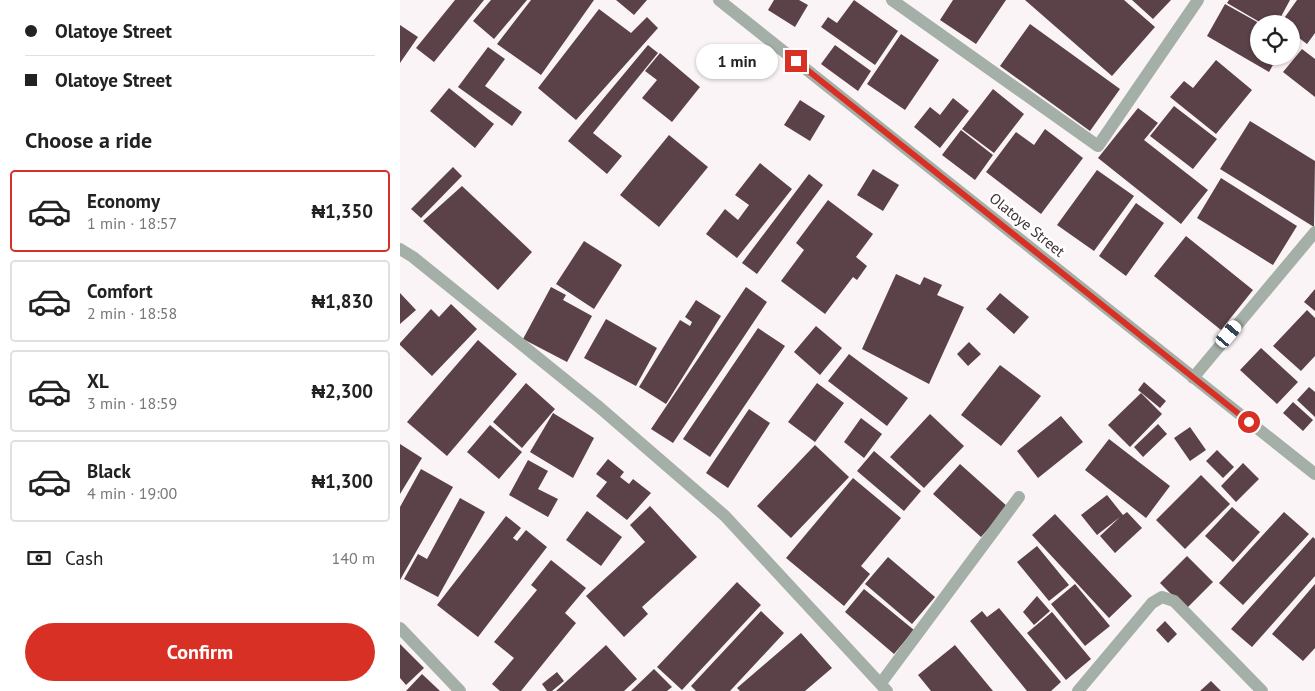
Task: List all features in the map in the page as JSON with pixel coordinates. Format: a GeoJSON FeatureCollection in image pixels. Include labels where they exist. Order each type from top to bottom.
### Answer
{"type":"FeatureCollection","features":[{"type":"Feature","properties":{"kind":"street","name":"Olatoye Street"},"geometry":{"type":"LineString","coordinates":[[719,0],[1315,474]]}},
{"type":"Feature","properties":{"kind":"street"},"geometry":{"type":"LineString","coordinates":[[892,0],[1098,146],[1198,0]]}},
{"type":"Feature","properties":{"kind":"street"},"geometry":{"type":"LineString","coordinates":[[1193,378],[1315,232]]}},
{"type":"Feature","properties":{"kind":"street"},"geometry":{"type":"LineString","coordinates":[[400,249],[414,257],[599,407],[725,516],[884,687],[1019,497]]}},
{"type":"Feature","properties":{"kind":"street"},"geometry":{"type":"LineString","coordinates":[[1078,691],[1152,604],[1162,597],[1174,602],[1262,691]]}},
{"type":"Feature","properties":{"kind":"street"},"geometry":{"type":"LineString","coordinates":[[400,628],[460,691]]}},
{"type":"Feature","properties":{"kind":"building"},"geometry":{"type":"Polygon","coordinates":[[[455,0],[484,0],[434,62],[416,48],[455,0]]]}},
{"type":"Feature","properties":{"kind":"building"},"geometry":{"type":"Polygon","coordinates":[[[491,0],[527,0],[494,39],[473,21],[491,0]]]}},
{"type":"Feature","properties":{"kind":"building"},"geometry":{"type":"Polygon","coordinates":[[[531,0],[594,0],[541,75],[497,44],[531,0]]]}},
{"type":"Feature","properties":{"kind":"building"},"geometry":{"type":"Polygon","coordinates":[[[616,0],[647,0],[634,15],[616,0]]]}},
{"type":"Feature","properties":{"kind":"building"},"geometry":{"type":"Polygon","coordinates":[[[774,0],[799,0],[808,5],[795,27],[768,10],[774,0]]]}},
{"type":"Feature","properties":{"kind":"building"},"geometry":{"type":"Polygon","coordinates":[[[854,0],[898,31],[875,65],[821,27],[828,17],[837,23],[854,0]]]}},
{"type":"Feature","properties":{"kind":"building"},"geometry":{"type":"Polygon","coordinates":[[[953,0],[1006,0],[976,44],[940,20],[953,0]]]}},
{"type":"Feature","properties":{"kind":"building"},"geometry":{"type":"Polygon","coordinates":[[[1025,0],[1124,0],[1155,27],[1112,76],[1025,0]]]}},
{"type":"Feature","properties":{"kind":"building"},"geometry":{"type":"Polygon","coordinates":[[[1132,0],[1171,0],[1153,19],[1132,0]]]}},
{"type":"Feature","properties":{"kind":"building"},"geometry":{"type":"Polygon","coordinates":[[[1229,0],[1290,0],[1282,15],[1250,16],[1227,3],[1229,0]]]}},
{"type":"Feature","properties":{"kind":"building"},"geometry":{"type":"Polygon","coordinates":[[[1297,0],[1315,0],[1315,33],[1307,44],[1300,39],[1300,15],[1286,15],[1297,0]]]}},
{"type":"Feature","properties":{"kind":"building"},"geometry":{"type":"Polygon","coordinates":[[[1225,4],[1250,18],[1250,61],[1207,36],[1225,4]]]}},
{"type":"Feature","properties":{"kind":"building"},"geometry":{"type":"Polygon","coordinates":[[[599,9],[631,33],[647,17],[658,28],[576,120],[538,88],[599,9]]]}},
{"type":"Feature","properties":{"kind":"building"},"geometry":{"type":"Polygon","coordinates":[[[1030,24],[1120,89],[1090,131],[1000,66],[1030,24]]]}},
{"type":"Feature","properties":{"kind":"building"},"geometry":{"type":"Polygon","coordinates":[[[400,25],[418,37],[400,63],[400,25]]]}},
{"type":"Feature","properties":{"kind":"building"},"geometry":{"type":"Polygon","coordinates":[[[901,34],[939,60],[905,110],[867,84],[901,34]]]}},
{"type":"Feature","properties":{"kind":"building"},"geometry":{"type":"Polygon","coordinates":[[[648,45],[658,53],[593,133],[622,156],[607,174],[568,141],[648,45]]]}},
{"type":"Feature","properties":{"kind":"building"},"geometry":{"type":"Polygon","coordinates":[[[835,45],[871,71],[858,91],[821,64],[835,45]]]}},
{"type":"Feature","properties":{"kind":"building"},"geometry":{"type":"Polygon","coordinates":[[[488,47],[505,59],[485,86],[522,112],[512,126],[458,87],[488,47]]]}},
{"type":"Feature","properties":{"kind":"building"},"geometry":{"type":"Polygon","coordinates":[[[1302,49],[1315,59],[1315,97],[1283,72],[1289,65],[1300,65],[1300,51],[1302,49]]]}},
{"type":"Feature","properties":{"kind":"building"},"geometry":{"type":"Polygon","coordinates":[[[660,53],[700,87],[672,122],[642,98],[657,80],[645,71],[660,53]]]}},
{"type":"Feature","properties":{"kind":"building"},"geometry":{"type":"Polygon","coordinates":[[[1216,60],[1252,90],[1216,134],[1170,97],[1184,81],[1193,88],[1216,60]]]}},
{"type":"Feature","properties":{"kind":"building"},"geometry":{"type":"Polygon","coordinates":[[[1257,65],[1273,65],[1269,72],[1257,65]]]}},
{"type":"Feature","properties":{"kind":"building"},"geometry":{"type":"Polygon","coordinates":[[[449,88],[494,124],[475,148],[430,111],[449,88]]]}},
{"type":"Feature","properties":{"kind":"building"},"geometry":{"type":"Polygon","coordinates":[[[993,89],[1024,114],[994,153],[962,129],[993,89]]]}},
{"type":"Feature","properties":{"kind":"building"},"geometry":{"type":"Polygon","coordinates":[[[953,98],[969,111],[940,148],[914,127],[930,107],[940,115],[953,98]]]}},
{"type":"Feature","properties":{"kind":"building"},"geometry":{"type":"Polygon","coordinates":[[[800,100],[825,116],[810,141],[784,125],[800,100]]]}},
{"type":"Feature","properties":{"kind":"building"},"geometry":{"type":"Polygon","coordinates":[[[1174,106],[1217,139],[1193,169],[1150,136],[1174,106]]]}},
{"type":"Feature","properties":{"kind":"building"},"geometry":{"type":"Polygon","coordinates":[[[1138,108],[1158,123],[1144,140],[1208,190],[1181,224],[1098,158],[1138,108]]]}},
{"type":"Feature","properties":{"kind":"building"},"geometry":{"type":"Polygon","coordinates":[[[1250,121],[1315,161],[1314,227],[1220,169],[1250,121]]]}},
{"type":"Feature","properties":{"kind":"building"},"geometry":{"type":"Polygon","coordinates":[[[1045,129],[1083,158],[1041,214],[986,172],[1016,132],[1034,145],[1045,129]]]}},
{"type":"Feature","properties":{"kind":"building"},"geometry":{"type":"Polygon","coordinates":[[[961,130],[993,155],[975,180],[942,155],[961,130]]]}},
{"type":"Feature","properties":{"kind":"building"},"geometry":{"type":"Polygon","coordinates":[[[669,135],[708,167],[659,227],[620,195],[669,135]]]}},
{"type":"Feature","properties":{"kind":"building"},"geometry":{"type":"Polygon","coordinates":[[[760,163],[792,189],[737,258],[706,234],[725,209],[738,220],[749,205],[735,195],[760,163]]]}},
{"type":"Feature","properties":{"kind":"building"},"geometry":{"type":"Polygon","coordinates":[[[453,167],[462,176],[421,218],[411,209],[453,167]]]}},
{"type":"Feature","properties":{"kind":"building"},"geometry":{"type":"Polygon","coordinates":[[[873,169],[899,185],[883,211],[857,195],[873,169]]]}},
{"type":"Feature","properties":{"kind":"building"},"geometry":{"type":"Polygon","coordinates":[[[1097,170],[1134,196],[1094,251],[1057,225],[1097,170]]]}},
{"type":"Feature","properties":{"kind":"building"},"geometry":{"type":"Polygon","coordinates":[[[809,174],[823,185],[757,274],[742,263],[809,174]]]}},
{"type":"Feature","properties":{"kind":"building"},"geometry":{"type":"Polygon","coordinates":[[[1221,178],[1297,226],[1273,265],[1197,218],[1221,178]]]}},
{"type":"Feature","properties":{"kind":"building"},"geometry":{"type":"Polygon","coordinates":[[[462,186],[532,252],[498,290],[423,221],[462,186]]]}},
{"type":"Feature","properties":{"kind":"building"},"geometry":{"type":"Polygon","coordinates":[[[828,200],[873,234],[856,257],[867,266],[857,280],[853,277],[825,314],[781,281],[804,250],[796,243],[828,200]]]}},
{"type":"Feature","properties":{"kind":"building"},"geometry":{"type":"Polygon","coordinates":[[[1136,203],[1164,223],[1126,276],[1099,256],[1136,203]]]}},
{"type":"Feature","properties":{"kind":"building"},"geometry":{"type":"Polygon","coordinates":[[[1186,236],[1253,290],[1221,330],[1154,276],[1186,236]]]}},
{"type":"Feature","properties":{"kind":"building"},"geometry":{"type":"Polygon","coordinates":[[[584,241],[622,265],[594,309],[556,284],[584,241]]]}},
{"type":"Feature","properties":{"kind":"building"},"geometry":{"type":"Polygon","coordinates":[[[896,274],[920,285],[924,277],[942,285],[937,295],[964,307],[929,384],[862,349],[896,274]]]}},
{"type":"Feature","properties":{"kind":"building"},"geometry":{"type":"Polygon","coordinates":[[[551,287],[566,295],[563,300],[592,316],[567,362],[523,339],[551,287]]]}},
{"type":"Feature","properties":{"kind":"building"},"geometry":{"type":"Polygon","coordinates":[[[746,287],[767,302],[673,443],[651,429],[746,287]]]}},
{"type":"Feature","properties":{"kind":"building"},"geometry":{"type":"Polygon","coordinates":[[[1315,289],[1315,311],[1304,302],[1315,289]]]}},
{"type":"Feature","properties":{"kind":"building"},"geometry":{"type":"Polygon","coordinates":[[[400,293],[416,310],[400,324],[400,293]]]}},
{"type":"Feature","properties":{"kind":"building"},"geometry":{"type":"Polygon","coordinates":[[[1000,293],[1029,317],[1014,334],[986,309],[1000,293]]]}},
{"type":"Feature","properties":{"kind":"building"},"geometry":{"type":"Polygon","coordinates":[[[696,300],[721,316],[666,404],[639,387],[680,320],[690,326],[692,322],[685,317],[696,300]]]}},
{"type":"Feature","properties":{"kind":"building"},"geometry":{"type":"Polygon","coordinates":[[[451,304],[477,329],[432,376],[400,343],[431,309],[439,317],[451,304]]]}},
{"type":"Feature","properties":{"kind":"building"},"geometry":{"type":"Polygon","coordinates":[[[1307,310],[1315,318],[1315,356],[1301,371],[1273,346],[1307,310]]]}},
{"type":"Feature","properties":{"kind":"building"},"geometry":{"type":"Polygon","coordinates":[[[606,319],[657,348],[636,386],[584,358],[606,319]]]}},
{"type":"Feature","properties":{"kind":"building"},"geometry":{"type":"Polygon","coordinates":[[[816,326],[842,348],[820,375],[794,352],[816,326]]]}},
{"type":"Feature","properties":{"kind":"building"},"geometry":{"type":"Polygon","coordinates":[[[758,328],[785,346],[710,457],[683,439],[758,328]]]}},
{"type":"Feature","properties":{"kind":"building"},"geometry":{"type":"Polygon","coordinates":[[[478,340],[517,374],[447,456],[407,422],[478,340]]]}},
{"type":"Feature","properties":{"kind":"building"},"geometry":{"type":"Polygon","coordinates":[[[969,342],[981,354],[968,366],[957,354],[969,342]]]}},
{"type":"Feature","properties":{"kind":"building"},"geometry":{"type":"Polygon","coordinates":[[[1261,348],[1298,382],[1277,404],[1240,370],[1261,348]]]}},
{"type":"Feature","properties":{"kind":"building"},"geometry":{"type":"Polygon","coordinates":[[[849,354],[908,398],[887,426],[828,381],[849,354]]]}},
{"type":"Feature","properties":{"kind":"building"},"geometry":{"type":"Polygon","coordinates":[[[1000,365],[1041,396],[1001,446],[961,415],[1000,365]]]}},
{"type":"Feature","properties":{"kind":"building"},"geometry":{"type":"Polygon","coordinates":[[[1144,382],[1166,401],[1160,408],[1138,390],[1144,382]]]}},
{"type":"Feature","properties":{"kind":"building"},"geometry":{"type":"Polygon","coordinates":[[[526,383],[555,409],[522,448],[493,422],[526,383]]]}},
{"type":"Feature","properties":{"kind":"building"},"geometry":{"type":"Polygon","coordinates":[[[817,383],[844,403],[815,442],[788,422],[817,383]]]}},
{"type":"Feature","properties":{"kind":"building"},"geometry":{"type":"Polygon","coordinates":[[[1309,387],[1315,392],[1315,417],[1297,400],[1309,387]]]}},
{"type":"Feature","properties":{"kind":"building"},"geometry":{"type":"Polygon","coordinates":[[[1141,393],[1162,414],[1130,447],[1108,425],[1141,393]]]}},
{"type":"Feature","properties":{"kind":"building"},"geometry":{"type":"Polygon","coordinates":[[[1293,402],[1313,420],[1303,431],[1283,413],[1293,402]]]}},
{"type":"Feature","properties":{"kind":"building"},"geometry":{"type":"Polygon","coordinates":[[[749,409],[770,423],[728,488],[706,473],[749,409]]]}},
{"type":"Feature","properties":{"kind":"building"},"geometry":{"type":"Polygon","coordinates":[[[553,413],[594,438],[573,478],[530,452],[553,413]]]}},
{"type":"Feature","properties":{"kind":"building"},"geometry":{"type":"Polygon","coordinates":[[[930,414],[964,446],[924,488],[890,457],[930,414]]]}},
{"type":"Feature","properties":{"kind":"building"},"geometry":{"type":"Polygon","coordinates":[[[1061,416],[1083,442],[1038,478],[1017,451],[1061,416]]]}},
{"type":"Feature","properties":{"kind":"building"},"geometry":{"type":"Polygon","coordinates":[[[861,418],[882,434],[864,458],[844,442],[861,418]]]}},
{"type":"Feature","properties":{"kind":"building"},"geometry":{"type":"Polygon","coordinates":[[[1158,424],[1167,434],[1143,457],[1134,447],[1158,424]]]}},
{"type":"Feature","properties":{"kind":"building"},"geometry":{"type":"Polygon","coordinates":[[[490,425],[522,452],[499,479],[467,452],[490,425]]]}},
{"type":"Feature","properties":{"kind":"building"},"geometry":{"type":"Polygon","coordinates":[[[1190,427],[1206,450],[1190,461],[1174,438],[1190,427]]]}},
{"type":"Feature","properties":{"kind":"building"},"geometry":{"type":"Polygon","coordinates":[[[1109,439],[1170,486],[1146,518],[1085,470],[1109,439]]]}},
{"type":"Feature","properties":{"kind":"building"},"geometry":{"type":"Polygon","coordinates":[[[400,444],[422,458],[400,494],[400,444]]]}},
{"type":"Feature","properties":{"kind":"building"},"geometry":{"type":"Polygon","coordinates":[[[815,445],[849,477],[791,538],[757,506],[815,445]]]}},
{"type":"Feature","properties":{"kind":"building"},"geometry":{"type":"Polygon","coordinates":[[[1217,450],[1234,467],[1223,478],[1206,461],[1217,450]]]}},
{"type":"Feature","properties":{"kind":"building"},"geometry":{"type":"Polygon","coordinates":[[[874,451],[921,491],[904,511],[857,471],[874,451]]]}},
{"type":"Feature","properties":{"kind":"building"},"geometry":{"type":"Polygon","coordinates":[[[608,459],[624,472],[620,477],[629,484],[633,479],[651,493],[627,520],[596,496],[607,482],[596,474],[608,459]]]}},
{"type":"Feature","properties":{"kind":"building"},"geometry":{"type":"Polygon","coordinates":[[[528,460],[548,471],[538,489],[558,499],[548,517],[509,495],[528,460]]]}},
{"type":"Feature","properties":{"kind":"building"},"geometry":{"type":"Polygon","coordinates":[[[1243,463],[1259,479],[1236,502],[1221,486],[1243,463]]]}},
{"type":"Feature","properties":{"kind":"building"},"geometry":{"type":"Polygon","coordinates":[[[960,464],[1008,507],[981,537],[933,494],[960,464]]]}},
{"type":"Feature","properties":{"kind":"building"},"geometry":{"type":"Polygon","coordinates":[[[421,469],[453,487],[400,580],[400,507],[421,469]]]}},
{"type":"Feature","properties":{"kind":"building"},"geometry":{"type":"Polygon","coordinates":[[[1201,475],[1230,504],[1185,549],[1156,520],[1201,475]]]}},
{"type":"Feature","properties":{"kind":"building"},"geometry":{"type":"Polygon","coordinates":[[[853,478],[901,518],[861,566],[870,574],[844,606],[786,558],[853,478]]]}},
{"type":"Feature","properties":{"kind":"building"},"geometry":{"type":"Polygon","coordinates":[[[1107,495],[1123,515],[1127,512],[1142,528],[1115,553],[1100,536],[1120,517],[1097,535],[1081,515],[1107,495]]]}},
{"type":"Feature","properties":{"kind":"building"},"geometry":{"type":"Polygon","coordinates":[[[460,498],[485,512],[438,597],[404,579],[418,554],[427,559],[460,498]]]}},
{"type":"Feature","properties":{"kind":"building"},"geometry":{"type":"Polygon","coordinates":[[[650,506],[697,557],[642,607],[648,614],[624,637],[586,596],[645,542],[630,525],[650,506]]]}},
{"type":"Feature","properties":{"kind":"building"},"geometry":{"type":"Polygon","coordinates":[[[1232,507],[1260,532],[1233,562],[1205,536],[1232,507]]]}},
{"type":"Feature","properties":{"kind":"building"},"geometry":{"type":"Polygon","coordinates":[[[587,511],[622,537],[601,566],[566,540],[587,511]]]}},
{"type":"Feature","properties":{"kind":"building"},"geometry":{"type":"Polygon","coordinates":[[[1284,512],[1309,534],[1243,605],[1219,583],[1284,512]]]}},
{"type":"Feature","properties":{"kind":"building"},"geometry":{"type":"Polygon","coordinates":[[[1055,514],[1132,596],[1109,618],[1032,535],[1055,514]]]}},
{"type":"Feature","properties":{"kind":"building"},"geometry":{"type":"Polygon","coordinates":[[[506,516],[521,528],[513,538],[517,541],[526,530],[547,547],[478,637],[437,605],[506,516]]]}},
{"type":"Feature","properties":{"kind":"building"},"geometry":{"type":"Polygon","coordinates":[[[1313,537],[1315,539],[1315,576],[1252,647],[1231,629],[1313,537]]]}},
{"type":"Feature","properties":{"kind":"building"},"geometry":{"type":"Polygon","coordinates":[[[1037,546],[1069,585],[1049,601],[1017,562],[1037,546]]]}},
{"type":"Feature","properties":{"kind":"building"},"geometry":{"type":"Polygon","coordinates":[[[1187,556],[1213,582],[1186,609],[1160,583],[1187,556]]]}},
{"type":"Feature","properties":{"kind":"building"},"geometry":{"type":"Polygon","coordinates":[[[888,557],[935,597],[912,624],[865,584],[888,557]]]}},
{"type":"Feature","properties":{"kind":"building"},"geometry":{"type":"Polygon","coordinates":[[[551,560],[586,588],[565,613],[576,623],[521,691],[500,691],[492,684],[514,658],[494,642],[537,590],[531,585],[551,560]]]}},
{"type":"Feature","properties":{"kind":"building"},"geometry":{"type":"Polygon","coordinates":[[[737,582],[761,605],[682,690],[657,667],[737,582]]]}},
{"type":"Feature","properties":{"kind":"building"},"geometry":{"type":"Polygon","coordinates":[[[1075,584],[1110,626],[1085,646],[1051,604],[1075,584]]]}},
{"type":"Feature","properties":{"kind":"building"},"geometry":{"type":"Polygon","coordinates":[[[1315,584],[1315,648],[1303,661],[1272,634],[1315,584]]]}},
{"type":"Feature","properties":{"kind":"building"},"geometry":{"type":"Polygon","coordinates":[[[864,589],[914,630],[894,654],[845,612],[864,589]]]}},
{"type":"Feature","properties":{"kind":"building"},"geometry":{"type":"Polygon","coordinates":[[[1037,596],[1050,611],[1034,625],[1023,612],[1037,596]]]}},
{"type":"Feature","properties":{"kind":"building"},"geometry":{"type":"Polygon","coordinates":[[[999,608],[1061,682],[1051,691],[1027,691],[970,621],[982,611],[987,617],[999,608]]]}},
{"type":"Feature","properties":{"kind":"building"},"geometry":{"type":"Polygon","coordinates":[[[761,611],[784,633],[730,691],[696,691],[691,686],[761,611]]]}},
{"type":"Feature","properties":{"kind":"building"},"geometry":{"type":"Polygon","coordinates":[[[1052,612],[1091,659],[1066,680],[1027,633],[1052,612]]]}},
{"type":"Feature","properties":{"kind":"building"},"geometry":{"type":"Polygon","coordinates":[[[1165,621],[1177,634],[1168,643],[1156,630],[1165,621]]]}},
{"type":"Feature","properties":{"kind":"building"},"geometry":{"type":"Polygon","coordinates":[[[801,633],[832,668],[805,691],[740,691],[737,688],[801,633]]]}},
{"type":"Feature","properties":{"kind":"building"},"geometry":{"type":"Polygon","coordinates":[[[400,644],[424,668],[406,685],[400,678],[400,644]]]}},
{"type":"Feature","properties":{"kind":"building"},"geometry":{"type":"Polygon","coordinates":[[[606,645],[637,679],[624,691],[556,691],[606,645]]]}},
{"type":"Feature","properties":{"kind":"building"},"geometry":{"type":"Polygon","coordinates":[[[955,645],[993,691],[931,691],[918,675],[955,645]]]}},
{"type":"Feature","properties":{"kind":"building"},"geometry":{"type":"Polygon","coordinates":[[[654,669],[672,687],[667,691],[631,691],[654,669]]]}},
{"type":"Feature","properties":{"kind":"building"},"geometry":{"type":"Polygon","coordinates":[[[557,672],[564,681],[552,691],[547,691],[542,684],[557,672]]]}},
{"type":"Feature","properties":{"kind":"building"},"geometry":{"type":"Polygon","coordinates":[[[422,674],[440,691],[406,691],[422,674]]]}},
{"type":"Feature","properties":{"kind":"building"},"geometry":{"type":"Polygon","coordinates":[[[1211,681],[1221,691],[1200,691],[1211,681]]]}},
{"type":"Feature","properties":{"kind":"route"},"geometry":{"type":"LineString","coordinates":[[796,61],[1249,422]]}}]}
